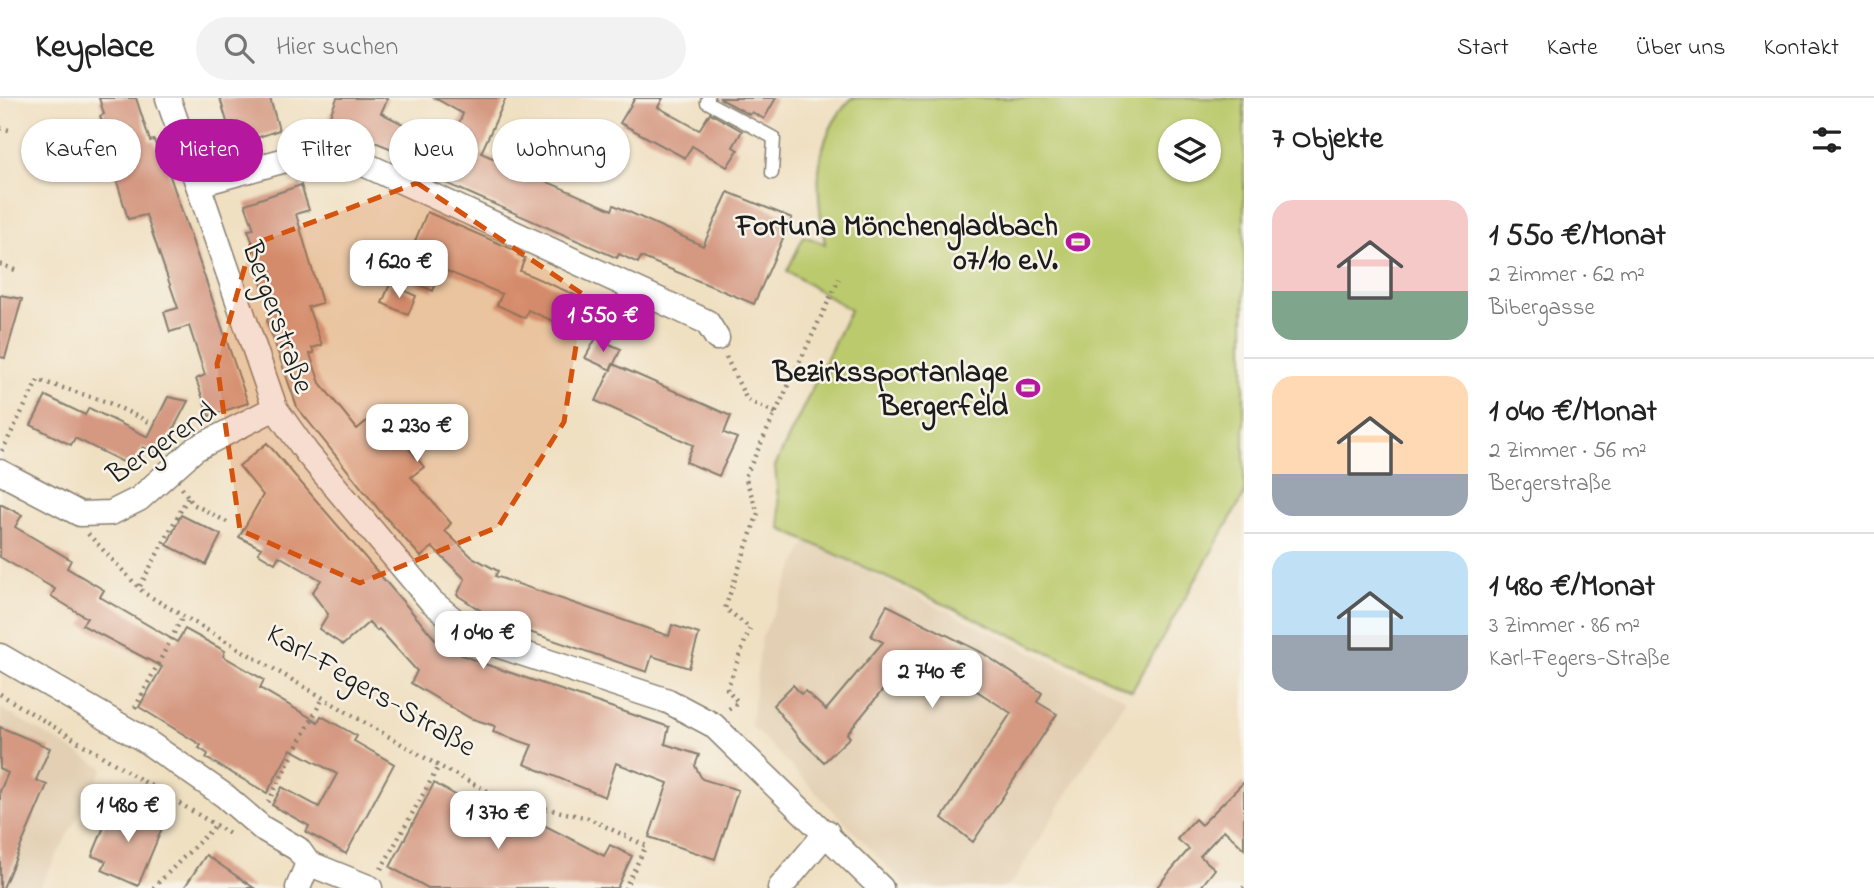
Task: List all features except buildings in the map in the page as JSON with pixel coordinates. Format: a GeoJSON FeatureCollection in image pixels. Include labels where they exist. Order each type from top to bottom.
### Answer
{"type":"FeatureCollection","features":[{"type":"Feature","properties":{"kind":"street","name":"Bergerstraße"},"geometry":{"type":"LineString","coordinates":[[168,98],[275,408],[307,453],[432,601],[467,631],[500,646],[668,701],[699,717],[735,744],[881,888]]}},
{"type":"Feature","properties":{"kind":"street"},"geometry":{"type":"LineString","coordinates":[[199,184],[307,154],[353,159],[707,322],[717,338]]}},
{"type":"Feature","properties":{"kind":"street","name":"Bergerend"},"geometry":{"type":"LineString","coordinates":[[80,514],[111,513],[139,499],[195,449],[275,408]]}},
{"type":"Feature","properties":{"kind":"street"},"geometry":{"type":"LineString","coordinates":[[0,472],[80,514]]}},
{"type":"Feature","properties":{"kind":"street"},"geometry":{"type":"LineString","coordinates":[[0,656],[124,728],[298,849],[308,863],[373,882]]}},
{"type":"Feature","properties":{"kind":"street"},"geometry":{"type":"LineString","coordinates":[[780,888],[827,832]]}},
{"type":"Feature","properties":{"kind":"street"},"geometry":{"type":"LineString","coordinates":[[298,888],[308,863]]}},
{"type":"Feature","properties":{"kind":"lane"},"geometry":{"type":"LineString","coordinates":[[708,98],[707,102],[774,138],[772,173]]}},
{"type":"Feature","properties":{"kind":"path"},"geometry":{"type":"LineString","coordinates":[[0,128],[9,130]]}},
{"type":"Feature","properties":{"kind":"path"},"geometry":{"type":"LineString","coordinates":[[0,264],[17,271]]}},
{"type":"Feature","properties":{"kind":"path"},"geometry":{"type":"LineString","coordinates":[[729,709],[738,702],[727,689],[750,628],[725,608],[758,513],[745,477],[839,279]]}},
{"type":"Feature","properties":{"kind":"path"},"geometry":{"type":"LineString","coordinates":[[717,338],[747,400],[776,413]]}},
{"type":"Feature","properties":{"kind":"path"},"geometry":{"type":"LineString","coordinates":[[0,455],[38,380],[107,402],[151,423]]}},
{"type":"Feature","properties":{"kind":"path"},"geometry":{"type":"LineString","coordinates":[[170,470],[193,504],[228,522]]}},
{"type":"Feature","properties":{"kind":"path"},"geometry":{"type":"LineString","coordinates":[[140,586],[188,497]]}},
{"type":"Feature","properties":{"kind":"path"},"geometry":{"type":"LineString","coordinates":[[80,514],[89,539],[140,586],[144,593],[183,616],[124,728]]}},
{"type":"Feature","properties":{"kind":"path","name":"Karl-Fegers-Straße"},"geometry":{"type":"LineString","coordinates":[[183,616],[439,766],[503,799],[588,818],[646,846],[625,888]]}},
{"type":"Feature","properties":{"kind":"path"},"geometry":{"type":"LineString","coordinates":[[0,694],[237,839]]}},
{"type":"Feature","properties":{"kind":"path"},"geometry":{"type":"LineString","coordinates":[[257,823],[323,698]]}},
{"type":"Feature","properties":{"kind":"path"},"geometry":{"type":"LineString","coordinates":[[373,882],[439,766]]}},
{"type":"Feature","properties":{"kind":"path"},"geometry":{"type":"LineString","coordinates":[[153,888],[216,824]]}},
{"type":"Feature","properties":{"kind":"highlighted area"},"geometry":{"type":"Polygon","coordinates":[[[417,183],[584,295],[564,422],[498,527],[360,583],[240,530],[217,364],[251,245],[417,183]]]}},
{"type":"Feature","properties":{"kind":"shaded area"},"geometry":{"type":"Polygon","coordinates":[[[806,542],[1126,699],[1014,880],[1005,888],[908,888],[751,725],[761,639],[806,542]]]}},
{"type":"Feature","properties":{"kind":"shaded area"},"geometry":{"type":"Polygon","coordinates":[[[0,708],[104,768],[39,888],[0,888],[0,708]]]}},
{"type":"Feature","properties":{"kind":"green space","name":"Bezirkssportanlage Bergerfeld"},"geometry":{"type":"Polygon","coordinates":[[[852,98],[1244,98],[1244,495],[1132,691],[781,529],[775,466],[850,310],[787,271],[804,236],[825,244],[819,167],[829,131],[838,114],[852,98]]]}},
{"type":"Feature","properties":{"kind":"place","name":"Fortuna Mönchengladbach 07/10 e.V."},"geometry":{"type":"Point","coordinates":[1078,242]}},
{"type":"Feature","properties":{"kind":"place","name":"Bezirkssportanlage Bergerfeld"},"geometry":{"type":"Point","coordinates":[1028,388]}}]}
